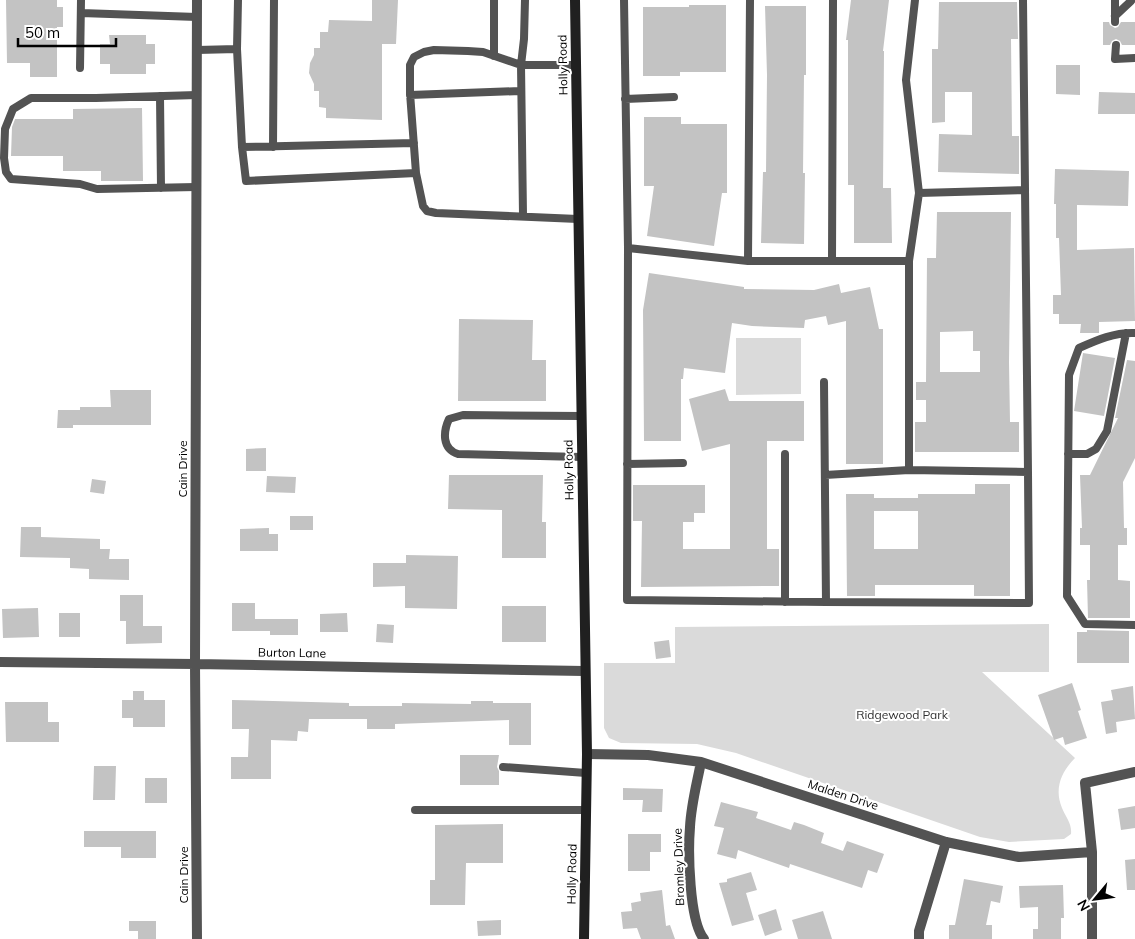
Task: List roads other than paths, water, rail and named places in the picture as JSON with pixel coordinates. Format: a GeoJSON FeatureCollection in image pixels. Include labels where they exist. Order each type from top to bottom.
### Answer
{"type":"FeatureCollection","features":[{"type":"Feature","properties":{"kind":"main road","name":"Holly Road"},"geometry":{"type":"LineString","coordinates":[[575,0],[584,671],[587,754],[584,939]]}},
{"type":"Feature","properties":{"kind":"street","name":"Cain Drive"},"geometry":{"type":"LineString","coordinates":[[197,0],[195,664],[197,939]]}},
{"type":"Feature","properties":{"kind":"street","name":"Burton Lane"},"geometry":{"type":"LineString","coordinates":[[0,662],[584,671]]}},
{"type":"Feature","properties":{"kind":"street","name":"Malden Drive"},"geometry":{"type":"LineString","coordinates":[[587,754],[648,756],[701,762],[946,842],[1019,857],[1092,852]]}},
{"type":"Feature","properties":{"kind":"street","name":"Bromley Drive"},"geometry":{"type":"LineString","coordinates":[[701,762],[690,826],[692,905],[700,934],[704,939]]}},
{"type":"Feature","properties":{"kind":"street"},"geometry":{"type":"LineString","coordinates":[[1092,939],[1092,852],[1085,783],[1135,772]]}},
{"type":"Feature","properties":{"kind":"street"},"geometry":{"type":"LineString","coordinates":[[919,939],[919,931],[946,842]]}},
{"type":"Feature","properties":{"kind":"lane"},"geometry":{"type":"LineString","coordinates":[[80,68],[81,0]]}},
{"type":"Feature","properties":{"kind":"lane"},"geometry":{"type":"LineString","coordinates":[[238,0],[237,49],[242,147],[246,181],[416,173]]}},
{"type":"Feature","properties":{"kind":"lane"},"geometry":{"type":"LineString","coordinates":[[273,146],[274,0]]}},
{"type":"Feature","properties":{"kind":"lane"},"geometry":{"type":"LineString","coordinates":[[494,0],[494,56]]}},
{"type":"Feature","properties":{"kind":"lane"},"geometry":{"type":"LineString","coordinates":[[523,215],[520,91],[525,0]]}},
{"type":"Feature","properties":{"kind":"lane"},"geometry":{"type":"LineString","coordinates":[[624,0],[628,248],[627,600],[1029,603],[1024,0]]}},
{"type":"Feature","properties":{"kind":"lane"},"geometry":{"type":"LineString","coordinates":[[748,261],[750,0]]}},
{"type":"Feature","properties":{"kind":"lane"},"geometry":{"type":"LineString","coordinates":[[832,261],[833,0]]}},
{"type":"Feature","properties":{"kind":"lane"},"geometry":{"type":"LineString","coordinates":[[909,470],[909,261],[919,193],[906,80],[915,0]]}},
{"type":"Feature","properties":{"kind":"lane"},"geometry":{"type":"LineString","coordinates":[[1115,0],[1115,19],[1131,0]]}},
{"type":"Feature","properties":{"kind":"lane"},"geometry":{"type":"LineString","coordinates":[[81,13],[197,17]]}},
{"type":"Feature","properties":{"kind":"lane"},"geometry":{"type":"LineString","coordinates":[[1116,45],[1115,58],[1135,58]]}},
{"type":"Feature","properties":{"kind":"lane"},"geometry":{"type":"LineString","coordinates":[[576,65],[521,65],[483,52],[458,47],[434,50],[414,57],[410,65],[410,95],[416,173],[422,206],[426,211],[578,219]]}},
{"type":"Feature","properties":{"kind":"lane"},"geometry":{"type":"LineString","coordinates":[[197,50],[237,49]]}},
{"type":"Feature","properties":{"kind":"lane"},"geometry":{"type":"LineString","coordinates":[[410,95],[520,91]]}},
{"type":"Feature","properties":{"kind":"lane"},"geometry":{"type":"LineString","coordinates":[[196,187],[97,189],[80,184],[11,178],[6,172],[4,158],[5,129],[13,109],[31,98],[197,95]]}},
{"type":"Feature","properties":{"kind":"lane"},"geometry":{"type":"LineString","coordinates":[[160,96],[161,188]]}},
{"type":"Feature","properties":{"kind":"lane"},"geometry":{"type":"LineString","coordinates":[[625,99],[674,97]]}},
{"type":"Feature","properties":{"kind":"lane"},"geometry":{"type":"LineString","coordinates":[[242,147],[414,143]]}},
{"type":"Feature","properties":{"kind":"lane"},"geometry":{"type":"LineString","coordinates":[[919,193],[1025,190]]}},
{"type":"Feature","properties":{"kind":"lane"},"geometry":{"type":"LineString","coordinates":[[628,248],[748,261],[909,261]]}},
{"type":"Feature","properties":{"kind":"lane"},"geometry":{"type":"LineString","coordinates":[[1068,454],[1087,454],[1096,449],[1107,431],[1126,333]]}},
{"type":"Feature","properties":{"kind":"lane"},"geometry":{"type":"LineString","coordinates":[[1135,333],[1104,337],[1079,348],[1069,376],[1067,596],[1085,624],[1135,625]]}},
{"type":"Feature","properties":{"kind":"lane"},"geometry":{"type":"LineString","coordinates":[[824,382],[826,602]]}},
{"type":"Feature","properties":{"kind":"lane"},"geometry":{"type":"LineString","coordinates":[[581,416],[463,415],[449,419],[444,434],[445,443],[453,452],[458,454],[582,457]]}},
{"type":"Feature","properties":{"kind":"lane"},"geometry":{"type":"LineString","coordinates":[[785,454],[785,602]]}},
{"type":"Feature","properties":{"kind":"lane"},"geometry":{"type":"LineString","coordinates":[[627,464],[684,463]]}},
{"type":"Feature","properties":{"kind":"lane"},"geometry":{"type":"LineString","coordinates":[[825,475],[909,470],[1028,472]]}},
{"type":"Feature","properties":{"kind":"lane"},"geometry":{"type":"LineString","coordinates":[[503,767],[586,773]]}},
{"type":"Feature","properties":{"kind":"lane"},"geometry":{"type":"LineString","coordinates":[[415,810],[586,810]]}},
{"type":"Feature","properties":{"kind":"park label","name":"Ridgewood Park"},"geometry":{"type":"Point","coordinates":[902,715]}}]}
